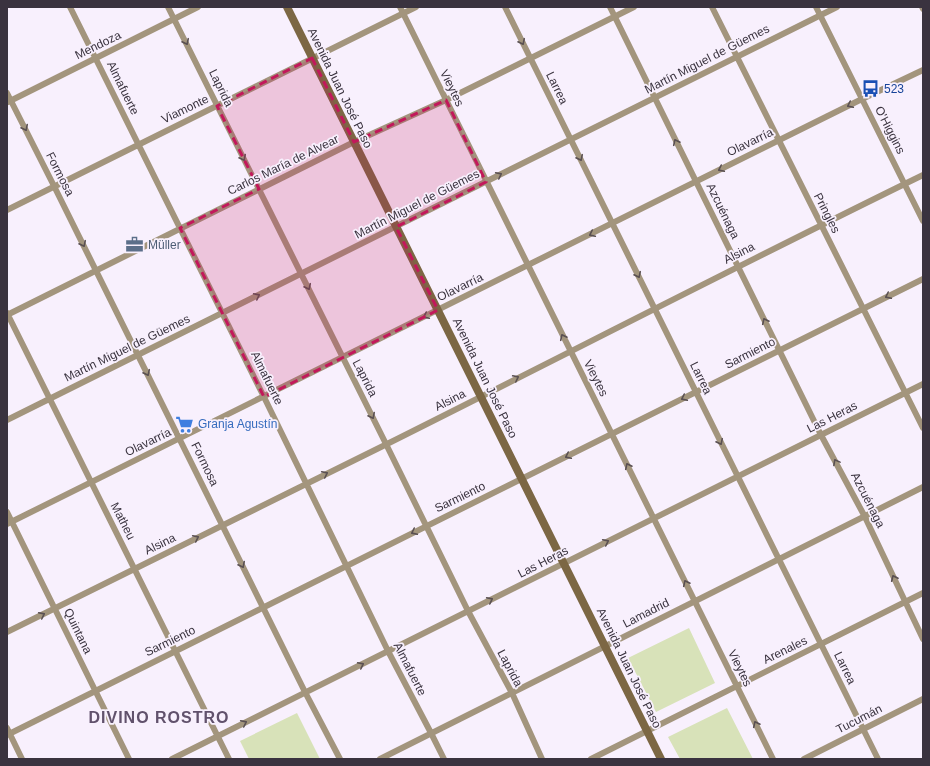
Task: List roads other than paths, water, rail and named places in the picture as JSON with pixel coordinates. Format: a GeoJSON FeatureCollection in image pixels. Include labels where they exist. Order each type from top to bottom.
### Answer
{"type":"FeatureCollection","features":[{"type":"Feature","properties":{"kind":"main road","name":"Avenida Juan José Paso"},"geometry":{"type":"LineString","coordinates":[[287,7],[661,759]]}},
{"type":"Feature","properties":{"kind":"street","name":"Almafuerte"},"geometry":{"type":"LineString","coordinates":[[70,7],[264,397],[388,651],[444,759]]}},
{"type":"Feature","properties":{"kind":"street","name":"Laprida"},"geometry":{"type":"LineString","coordinates":[[168,7],[468,611],[512,693],[542,759]]}},
{"type":"Feature","properties":{"kind":"street","name":"Mendoza"},"geometry":{"type":"LineString","coordinates":[[9,101],[198,7]]}},
{"type":"Feature","properties":{"kind":"street","name":"Vieytes"},"geometry":{"type":"LineString","coordinates":[[400,7],[773,759]]}},
{"type":"Feature","properties":{"kind":"street","name":"Viamonte"},"geometry":{"type":"LineString","coordinates":[[7,210],[416,7]]}},
{"type":"Feature","properties":{"kind":"street","name":"Larrea"},"geometry":{"type":"LineString","coordinates":[[505,7],[878,759]]}},
{"type":"Feature","properties":{"kind":"street","name":"Azcuénaga"},"geometry":{"type":"LineString","coordinates":[[610,7],[821,435],[864,517],[923,639]]}},
{"type":"Feature","properties":{"kind":"street","name":"Carlos María de Alvear"},"geometry":{"type":"LineString","coordinates":[[7,314],[354,142],[446,100],[634,7]]}},
{"type":"Feature","properties":{"kind":"street","name":"Pringles"},"geometry":{"type":"LineString","coordinates":[[712,7],[923,428]]}},
{"type":"Feature","properties":{"kind":"street","name":"O'Higgins"},"geometry":{"type":"LineString","coordinates":[[816,7],[923,221]]}},
{"type":"Feature","properties":{"kind":"street","name":"Martín Miguel de Güemes"},"geometry":{"type":"LineString","coordinates":[[7,420],[837,7]]}},
{"type":"Feature","properties":{"kind":"street","name":"Olavarría"},"geometry":{"type":"LineString","coordinates":[[9,523],[779,140],[923,70]]}},
{"type":"Feature","properties":{"kind":"street","name":"Formosa"},"geometry":{"type":"LineString","coordinates":[[7,93],[9,101],[54,186],[305,692],[340,759]]}},
{"type":"Feature","properties":{"kind":"street","name":"Alsina"},"geometry":{"type":"LineString","coordinates":[[7,632],[923,175]]}},
{"type":"Feature","properties":{"kind":"street","name":"Sarmiento"},"geometry":{"type":"LineString","coordinates":[[8,732],[95,691],[923,279]]}},
{"type":"Feature","properties":{"kind":"street","name":"Matheu"},"geometry":{"type":"LineString","coordinates":[[7,314],[229,759]]}},
{"type":"Feature","properties":{"kind":"street","name":"Las Heras"},"geometry":{"type":"LineString","coordinates":[[172,759],[923,384]]}},
{"type":"Feature","properties":{"kind":"street","name":"Lamadrid"},"geometry":{"type":"LineString","coordinates":[[380,759],[923,487]]}},
{"type":"Feature","properties":{"kind":"street","name":"Quintana"},"geometry":{"type":"LineString","coordinates":[[7,512],[9,523],[54,608],[129,759]]}},
{"type":"Feature","properties":{"kind":"street","name":"Arenales"},"geometry":{"type":"LineString","coordinates":[[591,759],[923,593]]}},
{"type":"Feature","properties":{"kind":"street","name":"Tucumán"},"geometry":{"type":"LineString","coordinates":[[804,759],[923,699]]}},
{"type":"Feature","properties":{"kind":"street"},"geometry":{"type":"LineString","coordinates":[[8,732],[22,759]]}},
{"type":"Feature","properties":{"kind":"place","name":"523"},"geometry":{"type":"Point","coordinates":[871,89]}},
{"type":"Feature","properties":{"kind":"place","name":"Müller"},"geometry":{"type":"Point","coordinates":[135,245]}},
{"type":"Feature","properties":{"kind":"place","name":"Granja Agustín"},"geometry":{"type":"Point","coordinates":[185,424]}},
{"type":"Feature","properties":{"kind":"district","name":"DIVINO ROSTRO"},"geometry":{"type":"Point","coordinates":[159,717]}}]}
